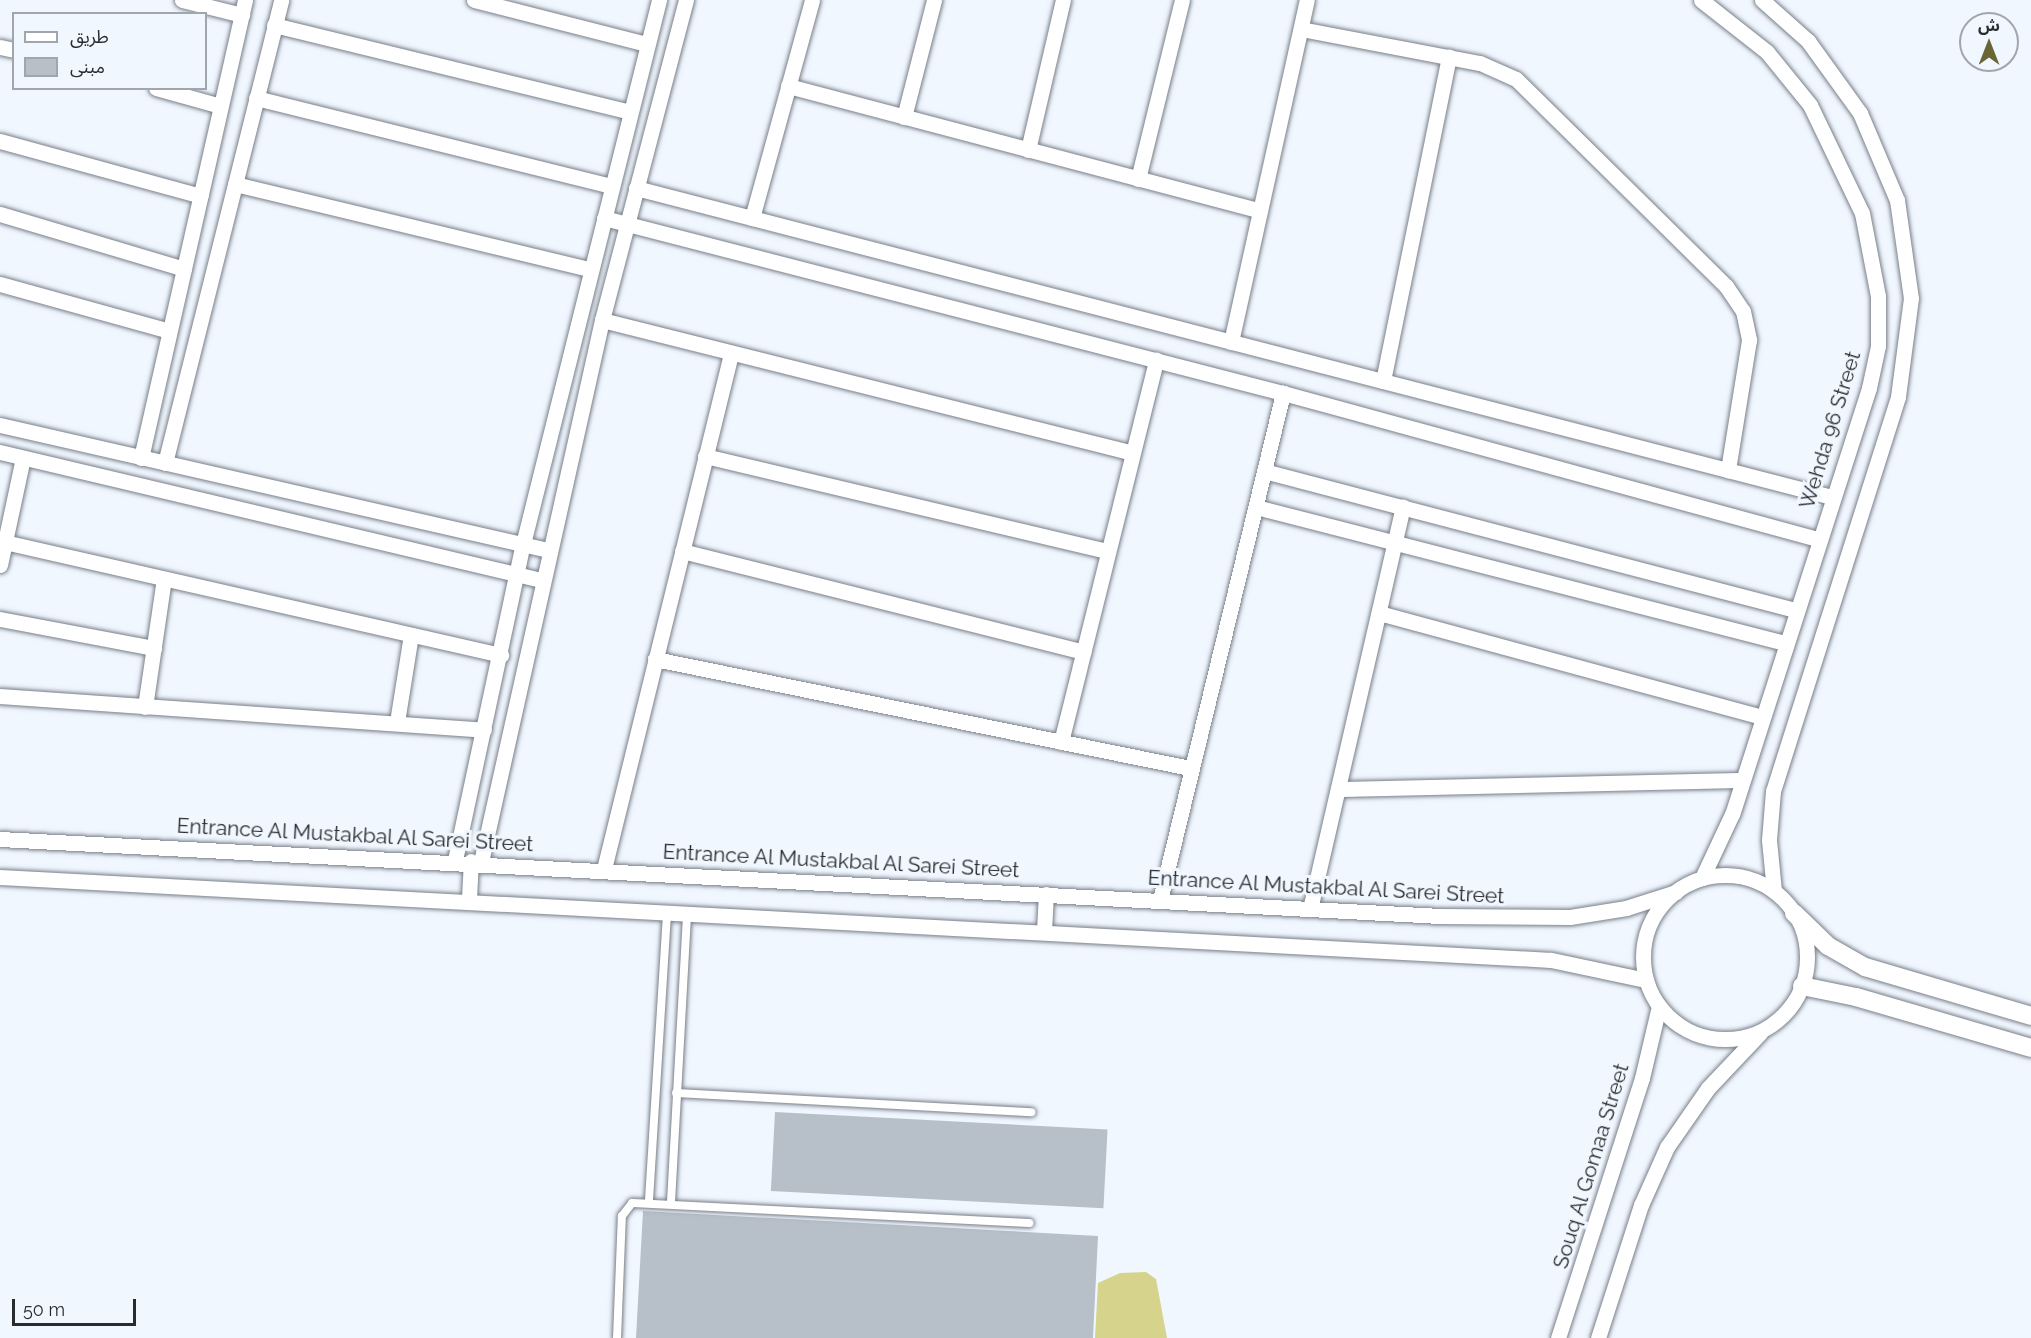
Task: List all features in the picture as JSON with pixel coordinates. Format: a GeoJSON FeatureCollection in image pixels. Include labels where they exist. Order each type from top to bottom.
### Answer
{"type":"FeatureCollection","features":[{"type":"Feature","properties":{"kind":"street"},"geometry":{"type":"LineString","coordinates":[[141,458],[244,7],[182,0]]}},
{"type":"Feature","properties":{"kind":"street"},"geometry":{"type":"LineString","coordinates":[[165,463],[280,0]]}},
{"type":"Feature","properties":{"kind":"street"},"geometry":{"type":"LineString","coordinates":[[474,0],[647,44]]}},
{"type":"Feature","properties":{"kind":"street"},"geometry":{"type":"LineString","coordinates":[[469,898],[469,861],[484,730],[516,574],[590,269],[659,0]]}},
{"type":"Feature","properties":{"kind":"street"},"geometry":{"type":"LineString","coordinates":[[469,861],[541,580],[602,320],[686,0]]}},
{"type":"Feature","properties":{"kind":"street"},"geometry":{"type":"LineString","coordinates":[[753,218],[812,0]]}},
{"type":"Feature","properties":{"kind":"street"},"geometry":{"type":"LineString","coordinates":[[904,117],[934,0]]}},
{"type":"Feature","properties":{"kind":"street"},"geometry":{"type":"LineString","coordinates":[[1028,150],[1064,0]]}},
{"type":"Feature","properties":{"kind":"street"},"geometry":{"type":"LineString","coordinates":[[1138,179],[1182,0]]}},
{"type":"Feature","properties":{"kind":"street"},"geometry":{"type":"LineString","coordinates":[[1232,342],[1307,0]]}},
{"type":"Feature","properties":{"kind":"street","name":"Wehda 96 Street"},"geometry":{"type":"LineString","coordinates":[[1701,0],[1741,29],[1790,78],[1827,135],[1862,213],[1878,296],[1878,346],[1869,388],[1817,539],[1724,836],[1702,878]]}},
{"type":"Feature","properties":{"kind":"street"},"geometry":{"type":"LineString","coordinates":[[1762,0],[1808,41],[1860,113],[1897,200],[1911,298],[1898,397],[1773,791],[1769,840],[1774,891]]}},
{"type":"Feature","properties":{"kind":"street"},"geometry":{"type":"LineString","coordinates":[[274,25],[630,112]]}},
{"type":"Feature","properties":{"kind":"street"},"geometry":{"type":"LineString","coordinates":[[1301,29],[1449,57],[1498,70],[1532,90],[1736,297],[1749,340],[1728,470]]}},
{"type":"Feature","properties":{"kind":"street"},"geometry":{"type":"LineString","coordinates":[[1383,381],[1449,57]]}},
{"type":"Feature","properties":{"kind":"street"},"geometry":{"type":"LineString","coordinates":[[788,86],[1260,211]]}},
{"type":"Feature","properties":{"kind":"street"},"geometry":{"type":"LineString","coordinates":[[163,90],[221,106]]}},
{"type":"Feature","properties":{"kind":"street"},"geometry":{"type":"LineString","coordinates":[[256,98],[612,186]]}},
{"type":"Feature","properties":{"kind":"street"},"geometry":{"type":"LineString","coordinates":[[0,141],[201,196]]}},
{"type":"Feature","properties":{"kind":"street"},"geometry":{"type":"LineString","coordinates":[[235,184],[590,269]]}},
{"type":"Feature","properties":{"kind":"street"},"geometry":{"type":"LineString","coordinates":[[636,188],[1832,497]]}},
{"type":"Feature","properties":{"kind":"street"},"geometry":{"type":"LineString","coordinates":[[0,214],[184,269]]}},
{"type":"Feature","properties":{"kind":"street"},"geometry":{"type":"LineString","coordinates":[[604,218],[1283,393],[1817,539]]}},
{"type":"Feature","properties":{"kind":"street"},"geometry":{"type":"LineString","coordinates":[[0,284],[169,331]]}},
{"type":"Feature","properties":{"kind":"street"},"geometry":{"type":"LineString","coordinates":[[602,320],[730,354],[1133,453]]}},
{"type":"Feature","properties":{"kind":"street"},"geometry":{"type":"LineString","coordinates":[[603,869],[730,354]]}},
{"type":"Feature","properties":{"kind":"street"},"geometry":{"type":"LineString","coordinates":[[1061,741],[1156,360]]}},
{"type":"Feature","properties":{"kind":"street"},"geometry":{"type":"LineString","coordinates":[[1160,900],[1190,768],[1283,393]]}},
{"type":"Feature","properties":{"kind":"street"},"geometry":{"type":"LineString","coordinates":[[0,426],[548,550]]}},
{"type":"Feature","properties":{"kind":"street"},"geometry":{"type":"LineString","coordinates":[[0,452],[541,580]]}},
{"type":"Feature","properties":{"kind":"street"},"geometry":{"type":"LineString","coordinates":[[705,456],[1108,551]]}},
{"type":"Feature","properties":{"kind":"street"},"geometry":{"type":"LineString","coordinates":[[0,566],[2,542],[23,458]]}},
{"type":"Feature","properties":{"kind":"street"},"geometry":{"type":"LineString","coordinates":[[1264,471],[1795,610]]}},
{"type":"Feature","properties":{"kind":"street"},"geometry":{"type":"LineString","coordinates":[[327,529],[333,502]]}},
{"type":"Feature","properties":{"kind":"street"},"geometry":{"type":"LineString","coordinates":[[1256,507],[1785,643]]}},
{"type":"Feature","properties":{"kind":"street"},"geometry":{"type":"LineString","coordinates":[[1310,909],[1403,507]]}},
{"type":"Feature","properties":{"kind":"street"},"geometry":{"type":"LineString","coordinates":[[2,542],[501,655]]}},
{"type":"Feature","properties":{"kind":"street"},"geometry":{"type":"LineString","coordinates":[[682,551],[1083,652]]}},
{"type":"Feature","properties":{"kind":"street"},"geometry":{"type":"LineString","coordinates":[[145,707],[164,579]]}},
{"type":"Feature","properties":{"kind":"street"},"geometry":{"type":"LineString","coordinates":[[1379,614],[1761,717]]}},
{"type":"Feature","properties":{"kind":"street"},"geometry":{"type":"LineString","coordinates":[[0,619],[154,648]]}},
{"type":"Feature","properties":{"kind":"street"},"geometry":{"type":"LineString","coordinates":[[397,722],[411,635]]}},
{"type":"Feature","properties":{"kind":"street"},"geometry":{"type":"LineString","coordinates":[[655,659],[1190,768]]}},
{"type":"Feature","properties":{"kind":"street"},"geometry":{"type":"LineString","coordinates":[[0,696],[397,722],[484,730]]}},
{"type":"Feature","properties":{"kind":"street"},"geometry":{"type":"LineString","coordinates":[[1338,789],[1742,780]]}},
{"type":"Feature","properties":{"kind":"street","name":"Entrance Al Mustakbal Al Sarei Street"},"geometry":{"type":"LineString","coordinates":[[0,839],[469,861],[1310,909],[1570,917],[1626,908],[1676,892]]}},
{"type":"Feature","properties":{"kind":"street"},"geometry":{"type":"LineString","coordinates":[[1762,1030],[1714,1038],[1683,1028],[1659,1006],[1646,980],[1649,932],[1676,892],[1702,878],[1732,875],[1774,891],[1828,946],[1865,967],[2031,1016]]}},
{"type":"Feature","properties":{"kind":"street"},"geometry":{"type":"LineString","coordinates":[[0,877],[469,898],[1551,960],[1646,980]]}},
{"type":"Feature","properties":{"kind":"street"},"geometry":{"type":"LineString","coordinates":[[1044,931],[1046,894]]}},
{"type":"Feature","properties":{"kind":"street"},"geometry":{"type":"LineString","coordinates":[[1598,1338],[1641,1205],[1667,1147],[1708,1088],[1762,1030],[1786,1012],[1802,986],[1806,941],[1794,913]]}},
{"type":"Feature","properties":{"kind":"street"},"geometry":{"type":"LineString","coordinates":[[1802,986],[1856,997],[2031,1048]]}},
{"type":"Feature","properties":{"kind":"street","name":"Souq Al Gomaa Street"},"geometry":{"type":"LineString","coordinates":[[1558,1338],[1642,1078],[1659,1006]]}},
{"type":"Feature","properties":{"kind":"lane"},"geometry":{"type":"LineString","coordinates":[[649,1200],[668,909]]}},
{"type":"Feature","properties":{"kind":"lane"},"geometry":{"type":"LineString","coordinates":[[671,1202],[687,910]]}},
{"type":"Feature","properties":{"kind":"lane"},"geometry":{"type":"LineString","coordinates":[[676,1093],[1031,1112]]}},
{"type":"Feature","properties":{"kind":"lane"},"geometry":{"type":"LineString","coordinates":[[617,1338],[622,1216],[632,1203],[649,1200],[1029,1223]]}},
{"type":"Feature","properties":{"kind":"shaded area"},"geometry":{"type":"Polygon","coordinates":[[[1146,1272],[1156,1279],[1167,1338],[1095,1338],[1098,1283],[1120,1273],[1146,1272]]]}},
{"type":"Feature","properties":{"kind":"building"},"geometry":{"type":"Polygon","coordinates":[[[775,1112],[1108,1129],[1103,1208],[771,1191],[775,1112]]]}},
{"type":"Feature","properties":{"kind":"building"},"geometry":{"type":"Polygon","coordinates":[[[643,1211],[1098,1236],[1093,1338],[636,1338],[643,1211]]]}}]}
